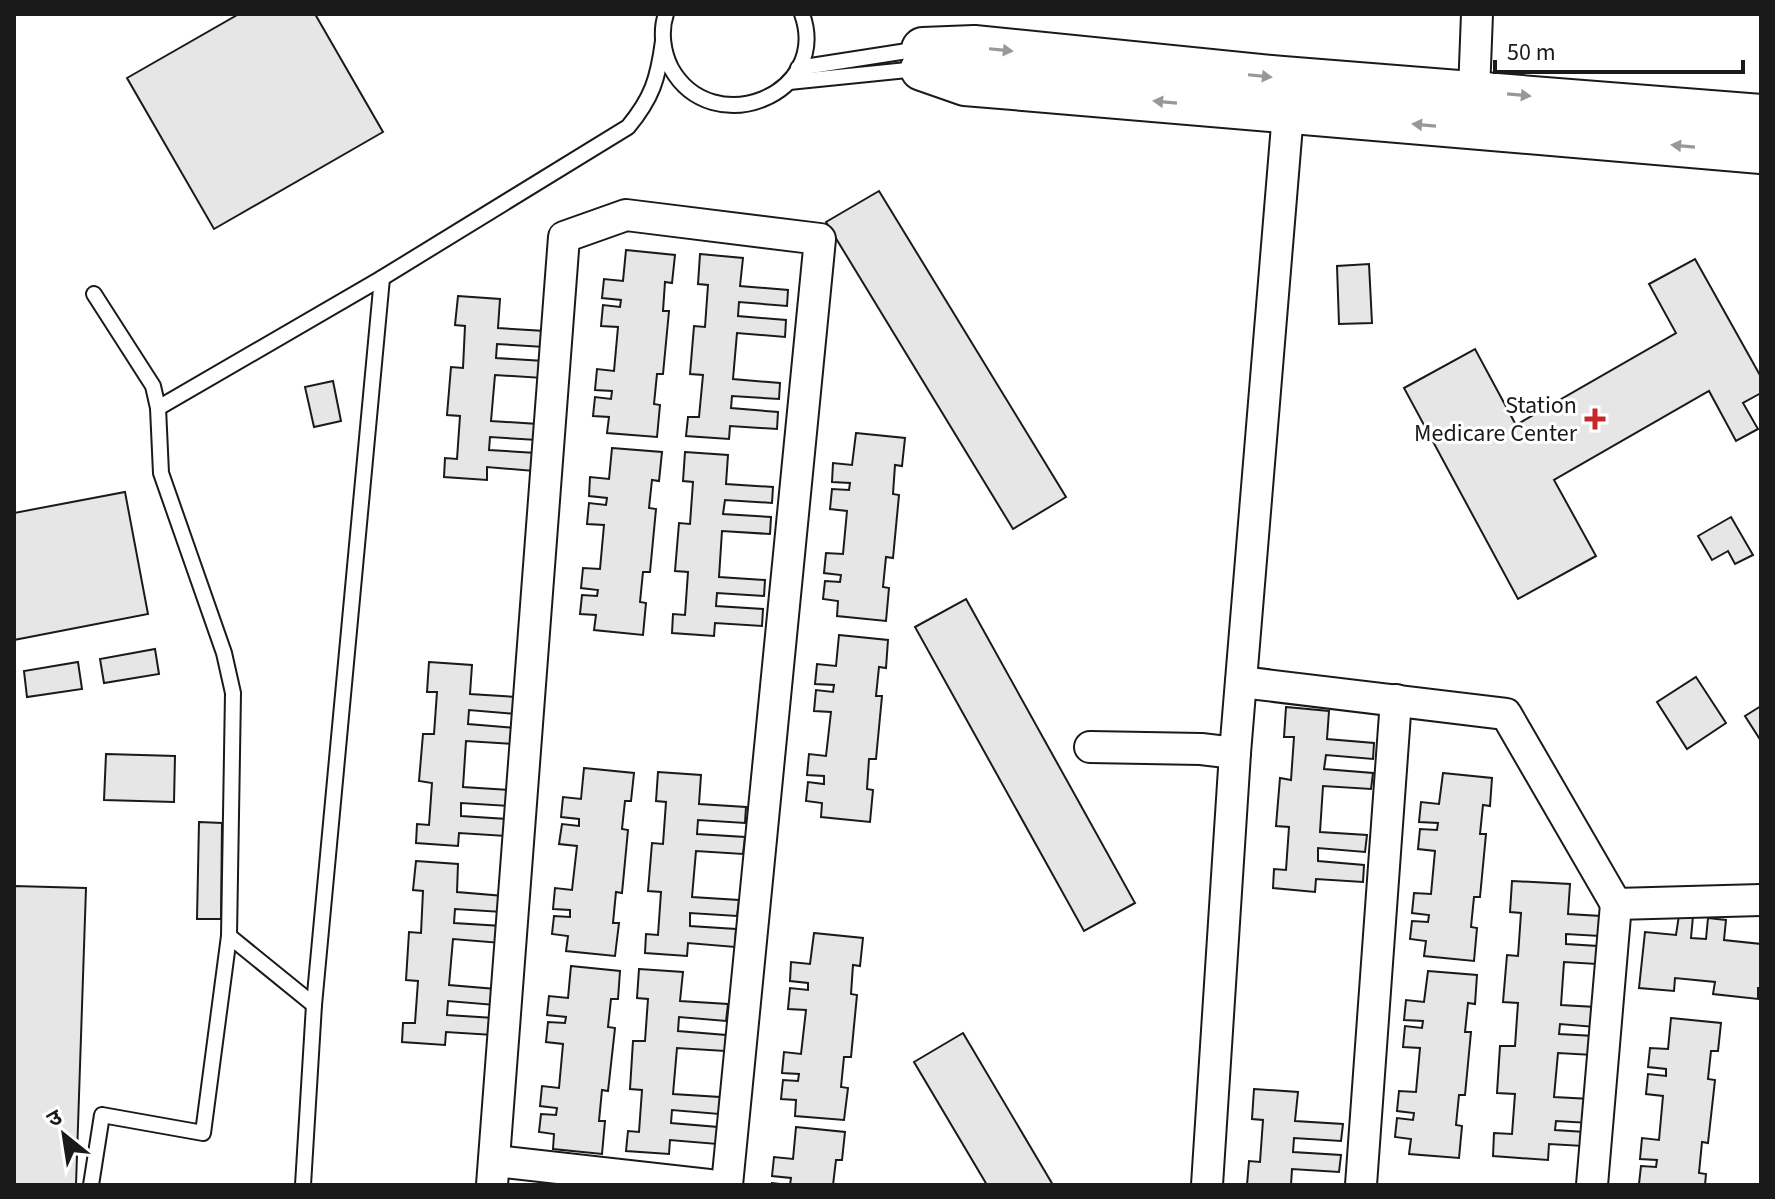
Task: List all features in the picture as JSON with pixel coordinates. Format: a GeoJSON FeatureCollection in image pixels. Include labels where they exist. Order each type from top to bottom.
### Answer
{"type":"FeatureCollection","features":[{"type":"Feature","properties":{"kind":"main road"},"geometry":{"type":"LineString","coordinates":[[922,59],[974,47],[1282,78],[1761,116]]}},
{"type":"Feature","properties":{"kind":"main road"},"geometry":{"type":"LineString","coordinates":[[922,59],[965,84],[1761,152]]}},
{"type":"Feature","properties":{"kind":"street"},"geometry":{"type":"LineString","coordinates":[[1474,92],[1477,14]]}},
{"type":"Feature","properties":{"kind":"street"},"geometry":{"type":"LineString","coordinates":[[1207,1185],[1235,753],[1288,113]]}},
{"type":"Feature","properties":{"kind":"street"},"geometry":{"type":"LineString","coordinates":[[709,1185],[493,1173],[564,237],[626,215],[820,239],[727,1185]]}},
{"type":"Feature","properties":{"kind":"street"},"geometry":{"type":"LineString","coordinates":[[1241,682],[1506,714],[1616,904],[1592,1185]]}},
{"type":"Feature","properties":{"kind":"street"},"geometry":{"type":"LineString","coordinates":[[1361,1185],[1396,700]]}},
{"type":"Feature","properties":{"kind":"street"},"geometry":{"type":"LineString","coordinates":[[1090,747],[1201,749],[1235,753]]}},
{"type":"Feature","properties":{"kind":"street"},"geometry":{"type":"LineString","coordinates":[[1616,904],[1761,900]]}},
{"type":"Feature","properties":{"kind":"lane"},"geometry":{"type":"LineString","coordinates":[[158,408],[382,278],[628,127],[647,105],[660,64],[666,14]]}},
{"type":"Feature","properties":{"kind":"lane"},"geometry":{"type":"LineString","coordinates":[[789,82],[804,53],[804,16]]}},
{"type":"Feature","properties":{"kind":"lane"},"geometry":{"type":"LineString","coordinates":[[663,41],[667,59],[676,76],[704,99],[722,105],[741,106],[760,101],[789,82],[922,59]]}},
{"type":"Feature","properties":{"kind":"lane"},"geometry":{"type":"LineString","coordinates":[[798,68],[922,59]]}},
{"type":"Feature","properties":{"kind":"lane"},"geometry":{"type":"LineString","coordinates":[[303,1185],[314,1005],[382,278]]}},
{"type":"Feature","properties":{"kind":"lane"},"geometry":{"type":"LineString","coordinates":[[91,1185],[102,1115],[203,1133],[229,936],[233,693],[224,653],[161,473],[158,408],[153,386],[94,294]]}},
{"type":"Feature","properties":{"kind":"lane"},"geometry":{"type":"LineString","coordinates":[[229,936],[314,1005]]}},
{"type":"Feature","properties":{"kind":"building"},"geometry":{"type":"Polygon","coordinates":[[[239,14],[315,14],[383,132],[214,229],[127,78],[239,14]]]}},
{"type":"Feature","properties":{"kind":"building"},"geometry":{"type":"Polygon","coordinates":[[[879,191],[1066,497],[1013,529],[826,222],[879,191]]]}},
{"type":"Feature","properties":{"kind":"building"},"geometry":{"type":"Polygon","coordinates":[[[626,250],[675,255],[672,283],[665,282],[663,311],[669,311],[663,374],[657,374],[654,404],[660,405],[657,437],[607,433],[609,417],[593,416],[595,397],[611,399],[612,391],[595,390],[597,369],[614,371],[618,327],[601,326],[603,305],[620,307],[621,300],[602,298],[604,279],[623,281],[626,250]]]}},
{"type":"Feature","properties":{"kind":"building"},"geometry":{"type":"Polygon","coordinates":[[[700,254],[743,258],[740,286],[788,290],[787,306],[739,302],[738,316],[786,320],[785,337],[737,333],[733,379],[780,383],[779,399],[732,396],[731,408],[778,412],[777,429],[730,426],[729,439],[686,436],[688,417],[699,417],[703,375],[690,374],[694,326],[705,327],[708,285],[698,284],[700,254]]]}},
{"type":"Feature","properties":{"kind":"building"},"geometry":{"type":"Polygon","coordinates":[[[1695,259],[1761,377],[1761,393],[1743,403],[1758,429],[1736,441],[1709,391],[1554,480],[1596,556],[1518,599],[1404,388],[1475,349],[1516,425],[1676,333],[1649,284],[1695,259]]]}},
{"type":"Feature","properties":{"kind":"building"},"geometry":{"type":"Polygon","coordinates":[[[1369,264],[1372,323],[1339,324],[1337,266],[1369,264]]]}},
{"type":"Feature","properties":{"kind":"building"},"geometry":{"type":"Polygon","coordinates":[[[458,296],[500,299],[498,328],[545,331],[544,347],[497,344],[496,358],[544,361],[543,378],[495,375],[491,421],[538,424],[537,440],[490,437],[489,450],[536,453],[534,471],[487,467],[487,480],[444,477],[445,458],[457,459],[460,416],[447,415],[451,367],[463,368],[465,326],[455,325],[458,296]]]}},
{"type":"Feature","properties":{"kind":"building"},"geometry":{"type":"Polygon","coordinates":[[[333,381],[341,421],[314,427],[305,387],[333,381]]]}},
{"type":"Feature","properties":{"kind":"building"},"geometry":{"type":"Polygon","coordinates":[[[856,433],[905,438],[902,466],[895,465],[893,494],[899,495],[893,558],[886,557],[883,587],[889,588],[886,621],[837,616],[838,601],[823,599],[825,581],[840,582],[841,575],[824,573],[826,553],[843,554],[847,511],[830,509],[832,489],[849,490],[850,483],[832,482],[833,463],[852,465],[856,433]]]}},
{"type":"Feature","properties":{"kind":"building"},"geometry":{"type":"Polygon","coordinates":[[[612,448],[662,452],[659,481],[652,480],[649,508],[656,509],[650,572],[643,572],[640,602],[646,603],[643,635],[594,630],[596,615],[580,614],[582,595],[597,596],[598,590],[581,588],[583,568],[600,569],[604,525],[587,524],[589,503],[606,505],[607,498],[589,496],[590,477],[609,479],[612,448]]]}},
{"type":"Feature","properties":{"kind":"building"},"geometry":{"type":"Polygon","coordinates":[[[685,452],[728,455],[726,484],[773,487],[772,503],[725,500],[723,514],[771,517],[770,534],[722,531],[719,577],[765,580],[764,596],[717,593],[716,606],[763,609],[762,626],[715,623],[714,636],[672,633],[673,614],[685,615],[688,572],[675,571],[679,523],[690,524],[693,482],[683,481],[685,452]]]}},
{"type":"Feature","properties":{"kind":"building"},"geometry":{"type":"Polygon","coordinates":[[[125,492],[148,614],[14,640],[14,513],[125,492]]]}},
{"type":"Feature","properties":{"kind":"building"},"geometry":{"type":"Polygon","coordinates":[[[1731,517],[1753,555],[1735,564],[1728,551],[1712,560],[1698,536],[1731,517]]]}},
{"type":"Feature","properties":{"kind":"building"},"geometry":{"type":"Polygon","coordinates":[[[966,599],[1135,903],[1084,931],[915,627],[966,599]]]}},
{"type":"Feature","properties":{"kind":"building"},"geometry":{"type":"Polygon","coordinates":[[[839,635],[888,640],[886,668],[879,667],[876,696],[882,696],[876,759],[869,759],[867,789],[873,790],[870,822],[821,817],[822,803],[806,801],[808,782],[824,784],[824,776],[807,775],[809,754],[826,756],[831,712],[814,711],[816,690],[833,692],[834,685],[815,684],[817,664],[836,666],[839,635]]]}},
{"type":"Feature","properties":{"kind":"building"},"geometry":{"type":"Polygon","coordinates":[[[155,649],[159,674],[104,683],[100,659],[155,649]]]}},
{"type":"Feature","properties":{"kind":"building"},"geometry":{"type":"Polygon","coordinates":[[[78,662],[82,689],[27,697],[24,671],[78,662]]]}},
{"type":"Feature","properties":{"kind":"building"},"geometry":{"type":"Polygon","coordinates":[[[429,662],[472,665],[470,694],[517,697],[516,714],[469,710],[468,724],[516,728],[514,744],[466,741],[463,787],[510,790],[509,806],[461,803],[461,816],[507,819],[506,836],[459,833],[458,846],[416,843],[417,824],[429,825],[432,783],[419,781],[423,734],[434,734],[437,692],[427,692],[429,662]]]}},
{"type":"Feature","properties":{"kind":"building"},"geometry":{"type":"Polygon","coordinates":[[[1696,677],[1726,723],[1687,749],[1657,702],[1696,677]]]}},
{"type":"Feature","properties":{"kind":"building"},"geometry":{"type":"Polygon","coordinates":[[[1761,706],[1761,741],[1745,716],[1761,706]]]}},
{"type":"Feature","properties":{"kind":"building"},"geometry":{"type":"Polygon","coordinates":[[[1286,707],[1329,711],[1327,739],[1374,743],[1373,759],[1326,755],[1324,769],[1373,773],[1371,789],[1323,786],[1320,832],[1367,835],[1365,852],[1318,848],[1318,861],[1364,865],[1363,882],[1316,879],[1315,892],[1273,888],[1274,869],[1286,870],[1289,827],[1276,826],[1280,778],[1291,780],[1294,737],[1284,737],[1286,707]]]}},
{"type":"Feature","properties":{"kind":"building"},"geometry":{"type":"Polygon","coordinates":[[[106,754],[175,756],[174,802],[104,800],[106,754]]]}},
{"type":"Feature","properties":{"kind":"building"},"geometry":{"type":"Polygon","coordinates":[[[584,768],[634,773],[631,801],[625,801],[622,829],[628,830],[622,893],[616,892],[613,923],[619,923],[615,956],[566,951],[568,936],[552,934],[554,916],[570,917],[570,910],[553,909],[555,888],[572,890],[577,846],[559,844],[562,824],[579,826],[579,819],[561,817],[563,797],[581,799],[584,768]]]}},
{"type":"Feature","properties":{"kind":"building"},"geometry":{"type":"Polygon","coordinates":[[[658,772],[701,775],[699,804],[746,807],[745,823],[698,820],[697,834],[745,837],[743,854],[696,851],[692,897],[739,900],[737,916],[690,913],[690,926],[736,929],[735,947],[688,943],[687,956],[645,953],[646,934],[658,935],[661,892],[648,891],[652,843],[663,844],[666,802],[656,801],[658,772]]]}},
{"type":"Feature","properties":{"kind":"building"},"geometry":{"type":"Polygon","coordinates":[[[1443,773],[1492,778],[1490,806],[1483,805],[1480,834],[1486,834],[1480,897],[1474,897],[1471,927],[1477,928],[1474,961],[1424,956],[1426,941],[1410,939],[1412,921],[1428,922],[1429,915],[1412,913],[1414,893],[1431,894],[1435,851],[1418,849],[1420,829],[1437,830],[1438,823],[1419,822],[1421,802],[1439,804],[1443,773]]]}},
{"type":"Feature","properties":{"kind":"building"},"geometry":{"type":"Polygon","coordinates":[[[199,822],[222,823],[221,919],[197,919],[199,822]]]}},
{"type":"Feature","properties":{"kind":"building"},"geometry":{"type":"Polygon","coordinates":[[[416,861],[458,864],[457,892],[504,896],[502,912],[455,909],[454,923],[502,926],[501,943],[453,939],[449,985],[496,989],[495,1005],[448,1001],[447,1015],[494,1018],[493,1035],[446,1032],[445,1045],[402,1042],[403,1023],[415,1023],[418,981],[406,980],[409,932],[421,933],[423,891],[413,890],[416,861]]]}},
{"type":"Feature","properties":{"kind":"building"},"geometry":{"type":"Polygon","coordinates":[[[1512,881],[1570,884],[1568,914],[1601,916],[1600,936],[1566,934],[1566,944],[1598,946],[1597,964],[1564,962],[1561,1005],[1596,1007],[1595,1027],[1560,1024],[1559,1034],[1594,1036],[1593,1055],[1558,1053],[1554,1097],[1591,1099],[1590,1123],[1556,1121],[1555,1130],[1585,1132],[1583,1146],[1549,1144],[1548,1160],[1493,1156],[1494,1133],[1512,1134],[1515,1094],[1497,1093],[1500,1046],[1515,1046],[1518,1003],[1503,1002],[1507,955],[1518,956],[1521,913],[1510,912],[1512,881]]]}},
{"type":"Feature","properties":{"kind":"building"},"geometry":{"type":"Polygon","coordinates":[[[14,886],[86,888],[76,1185],[14,1185],[14,886]]]}},
{"type":"Feature","properties":{"kind":"building"},"geometry":{"type":"Polygon","coordinates":[[[1679,915],[1693,916],[1691,938],[1706,939],[1708,918],[1726,920],[1724,940],[1761,944],[1758,999],[1713,994],[1715,982],[1675,978],[1674,991],[1639,988],[1645,932],[1676,935],[1679,915]]]}},
{"type":"Feature","properties":{"kind":"building"},"geometry":{"type":"Polygon","coordinates":[[[814,933],[863,938],[860,966],[853,965],[851,994],[857,995],[851,1057],[844,1057],[841,1087],[848,1088],[844,1120],[795,1116],[796,1100],[781,1099],[783,1080],[798,1081],[799,1074],[782,1073],[784,1052],[801,1054],[806,1010],[788,1009],[790,988],[808,990],[808,983],[790,981],[791,962],[810,964],[814,933]]]}},
{"type":"Feature","properties":{"kind":"building"},"geometry":{"type":"Polygon","coordinates":[[[571,966],[620,971],[618,999],[611,999],[608,1027],[615,1028],[608,1091],[602,1090],[599,1121],[605,1121],[602,1154],[553,1149],[554,1134],[539,1132],[541,1114],[556,1115],[557,1108],[540,1106],[542,1086],[559,1088],[563,1044],[546,1042],[548,1022],[565,1023],[566,1017],[547,1015],[549,996],[568,998],[571,966]]]}},
{"type":"Feature","properties":{"kind":"building"},"geometry":{"type":"Polygon","coordinates":[[[639,969],[683,972],[680,1001],[728,1004],[726,1021],[679,1017],[678,1031],[726,1035],[725,1051],[677,1048],[673,1094],[720,1097],[719,1114],[672,1110],[671,1123],[718,1127],[717,1144],[670,1140],[669,1154],[626,1151],[628,1131],[639,1132],[642,1090],[630,1089],[633,1041],[645,1041],[648,999],[637,998],[639,969]]]}},
{"type":"Feature","properties":{"kind":"building"},"geometry":{"type":"Polygon","coordinates":[[[1428,971],[1477,975],[1475,1004],[1468,1003],[1465,1032],[1471,1032],[1465,1095],[1459,1095],[1456,1125],[1462,1126],[1459,1158],[1409,1154],[1411,1139],[1395,1137],[1397,1118],[1413,1120],[1414,1113],[1397,1111],[1399,1091],[1416,1092],[1420,1048],[1403,1047],[1405,1026],[1422,1028],[1423,1021],[1404,1020],[1406,1000],[1424,1002],[1428,971]]]}},
{"type":"Feature","properties":{"kind":"building"},"geometry":{"type":"Polygon","coordinates":[[[1671,1018],[1721,1023],[1718,1051],[1711,1051],[1708,1079],[1715,1080],[1708,1143],[1702,1142],[1699,1173],[1706,1174],[1705,1185],[1639,1184],[1641,1166],[1656,1167],[1657,1160],[1640,1159],[1642,1138],[1659,1140],[1663,1096],[1646,1094],[1648,1074],[1666,1076],[1666,1069],[1648,1067],[1650,1048],[1668,1049],[1671,1018]]]}},
{"type":"Feature","properties":{"kind":"building"},"geometry":{"type":"Polygon","coordinates":[[[963,1033],[1053,1185],[987,1185],[914,1062],[963,1033]]]}},
{"type":"Feature","properties":{"kind":"building"},"geometry":{"type":"Polygon","coordinates":[[[1254,1089],[1298,1092],[1295,1121],[1343,1124],[1341,1141],[1294,1138],[1293,1152],[1341,1155],[1339,1172],[1292,1169],[1291,1185],[1247,1185],[1249,1161],[1260,1162],[1263,1120],[1252,1119],[1254,1089]]]}},
{"type":"Feature","properties":{"kind":"building"},"geometry":{"type":"Polygon","coordinates":[[[796,1127],[845,1132],[842,1160],[836,1160],[833,1185],[790,1185],[791,1178],[772,1176],[774,1157],[793,1159],[796,1127]]]}},
{"type":"Feature","properties":{"kind":"place","name":"Station Medicare Center"},"geometry":{"type":"Point","coordinates":[1595,419]}}]}
